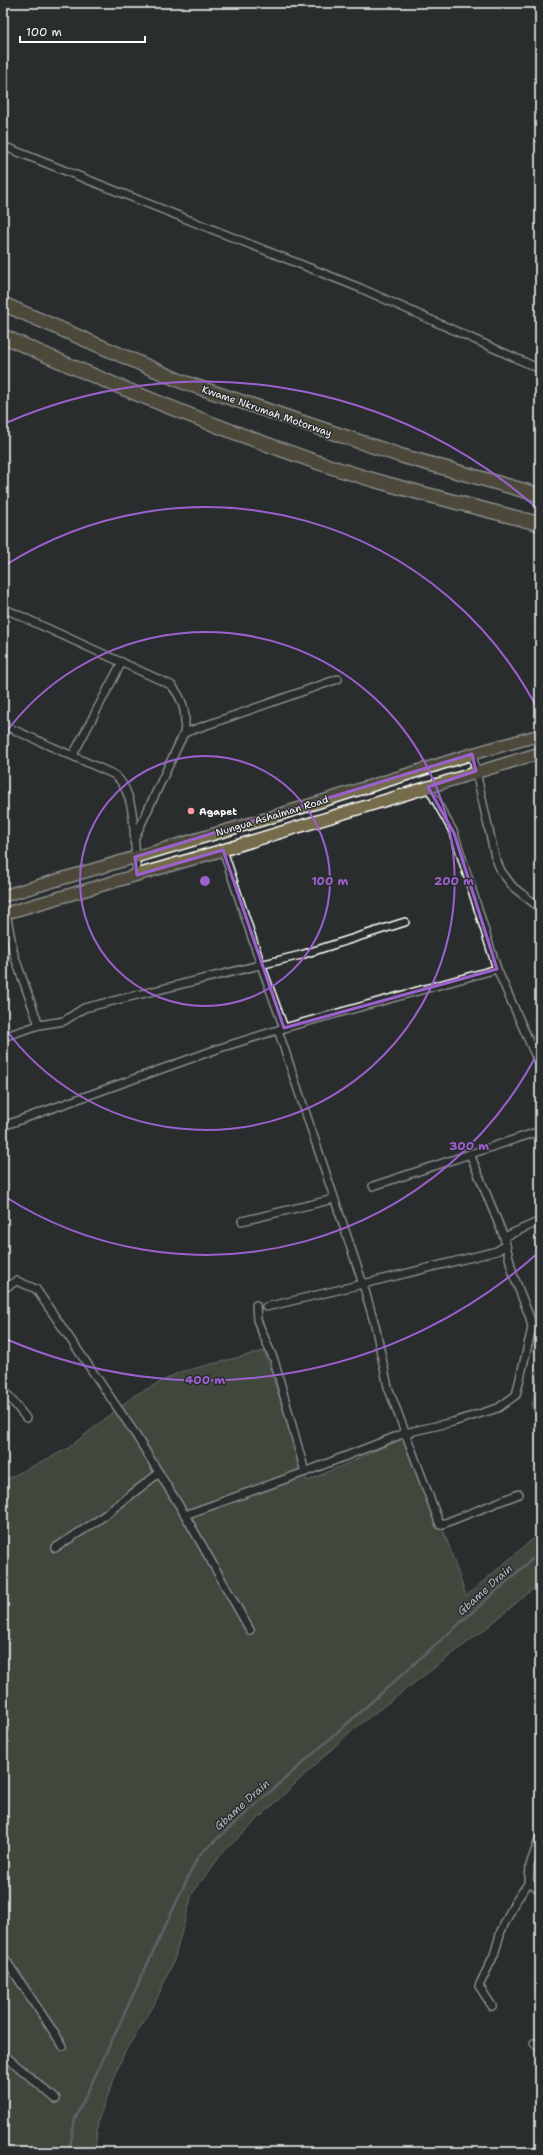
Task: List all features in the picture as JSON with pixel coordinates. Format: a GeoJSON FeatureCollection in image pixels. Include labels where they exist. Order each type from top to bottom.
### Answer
{"type":"FeatureCollection","features":[{"type":"Feature","properties":{"kind":"highway","name":"Kwame Nkrumah Motorway"},"geometry":{"type":"LineString","coordinates":[[3,304],[182,382],[402,456],[540,495]]}},
{"type":"Feature","properties":{"kind":"highway"},"geometry":{"type":"LineString","coordinates":[[3,336],[112,384],[308,459],[392,486],[540,524]]}},
{"type":"Feature","properties":{"kind":"main road","name":"Nungua Ashaiman Road"},"geometry":{"type":"LineString","coordinates":[[3,896],[262,820],[472,754],[540,735]]}},
{"type":"Feature","properties":{"kind":"main road","name":"Nungua Ashaiman Road"},"geometry":{"type":"LineString","coordinates":[[4,914],[223,850],[476,771],[540,753]]}},
{"type":"Feature","properties":{"kind":"street"},"geometry":{"type":"LineString","coordinates":[[3,146],[360,288],[540,369]]}},
{"type":"Feature","properties":{"kind":"street"},"geometry":{"type":"LineString","coordinates":[[3,608],[171,685],[179,693],[186,718],[184,733],[136,835]]}},
{"type":"Feature","properties":{"kind":"street"},"geometry":{"type":"LineString","coordinates":[[73,755],[122,662]]}},
{"type":"Feature","properties":{"kind":"street"},"geometry":{"type":"LineString","coordinates":[[184,733],[338,679]]}},
{"type":"Feature","properties":{"kind":"street"},"geometry":{"type":"LineString","coordinates":[[3,725],[73,755],[112,774],[123,783],[136,835],[135,858],[137,875]]}},
{"type":"Feature","properties":{"kind":"street"},"geometry":{"type":"LineString","coordinates":[[472,754],[498,864],[513,887],[539,904]]}},
{"type":"Feature","properties":{"kind":"street"},"geometry":{"type":"LineString","coordinates":[[428,787],[454,834],[497,969],[540,1066]]}},
{"type":"Feature","properties":{"kind":"street"},"geometry":{"type":"LineString","coordinates":[[223,850],[261,965],[334,1199],[363,1284],[375,1325],[388,1387],[440,1525],[519,1494]]}},
{"type":"Feature","properties":{"kind":"street"},"geometry":{"type":"LineString","coordinates":[[4,914],[14,956],[39,1026]]}},
{"type":"Feature","properties":{"kind":"street"},"geometry":{"type":"LineString","coordinates":[[3,1037],[39,1026],[64,1021],[79,1010],[98,1004],[301,955],[405,922]]}},
{"type":"Feature","properties":{"kind":"street"},"geometry":{"type":"LineString","coordinates":[[3,1126],[212,1051],[281,1029],[497,969]]}},
{"type":"Feature","properties":{"kind":"street"},"geometry":{"type":"LineString","coordinates":[[373,1186],[540,1131]]}},
{"type":"Feature","properties":{"kind":"street"},"geometry":{"type":"LineString","coordinates":[[185,1515],[306,1472],[405,1433],[453,1422],[498,1408],[516,1395],[532,1328],[530,1318],[513,1274],[504,1237],[470,1154]]}},
{"type":"Feature","properties":{"kind":"street"},"geometry":{"type":"LineString","coordinates":[[242,1221],[334,1199]]}},
{"type":"Feature","properties":{"kind":"street"},"geometry":{"type":"LineString","coordinates":[[504,1237],[540,1221]]}},
{"type":"Feature","properties":{"kind":"street"},"geometry":{"type":"LineString","coordinates":[[266,1307],[497,1251],[506,1245]]}},
{"type":"Feature","properties":{"kind":"street"},"geometry":{"type":"LineString","coordinates":[[3,1289],[17,1281],[36,1289],[132,1430],[159,1473],[185,1515],[250,1630]]}},
{"type":"Feature","properties":{"kind":"street"},"geometry":{"type":"LineString","coordinates":[[256,1305],[257,1320],[274,1360],[306,1472]]}},
{"type":"Feature","properties":{"kind":"street"},"geometry":{"type":"LineString","coordinates":[[3,1389],[26,1418]]}},
{"type":"Feature","properties":{"kind":"street"},"geometry":{"type":"LineString","coordinates":[[55,1548],[98,1520],[159,1473]]}},
{"type":"Feature","properties":{"kind":"street"},"geometry":{"type":"LineString","coordinates":[[492,2006],[479,1986],[494,1955],[501,1931],[514,1904],[529,1882],[530,1865],[540,1837]]}},
{"type":"Feature","properties":{"kind":"street"},"geometry":{"type":"LineString","coordinates":[[529,1882],[540,1890]]}},
{"type":"Feature","properties":{"kind":"street"},"geometry":{"type":"LineString","coordinates":[[3,1956],[63,2046]]}},
{"type":"Feature","properties":{"kind":"street"},"geometry":{"type":"LineString","coordinates":[[534,2043],[540,2049]]}},
{"type":"Feature","properties":{"kind":"street"},"geometry":{"type":"LineString","coordinates":[[3,2054],[56,2099]]}},
{"type":"Feature","properties":{"kind":"highlighted area"},"geometry":{"type":"Polygon","coordinates":[[[472,754],[476,771],[428,787],[454,833],[497,969],[284,1028],[223,850],[137,875],[135,857],[472,754]]]}},
{"type":"Feature","properties":{"kind":"green space"},"geometry":{"type":"Polygon","coordinates":[[[264,1351],[307,1481],[411,1435],[466,1596],[540,1533],[540,1583],[489,1626],[351,1731],[223,1852],[192,1894],[174,1960],[154,2005],[124,2053],[98,2121],[95,2152],[3,2152],[3,1481],[67,1449],[135,1395],[180,1372],[264,1351]]]}},
{"type":"Feature","properties":{"kind":"green space"},"geometry":{"type":"Polygon","coordinates":[[[540,1358],[540,1425],[532,1407],[540,1358]]]}},
{"type":"Feature","properties":{"kind":"waterway","name":"Gbame Drain"},"geometry":{"type":"LineString","coordinates":[[69,2152],[75,2119],[198,1856],[540,1552]]}},
{"type":"Feature","properties":{"kind":"place","name":"Agapet"},"geometry":{"type":"Point","coordinates":[191,811]}}]}
